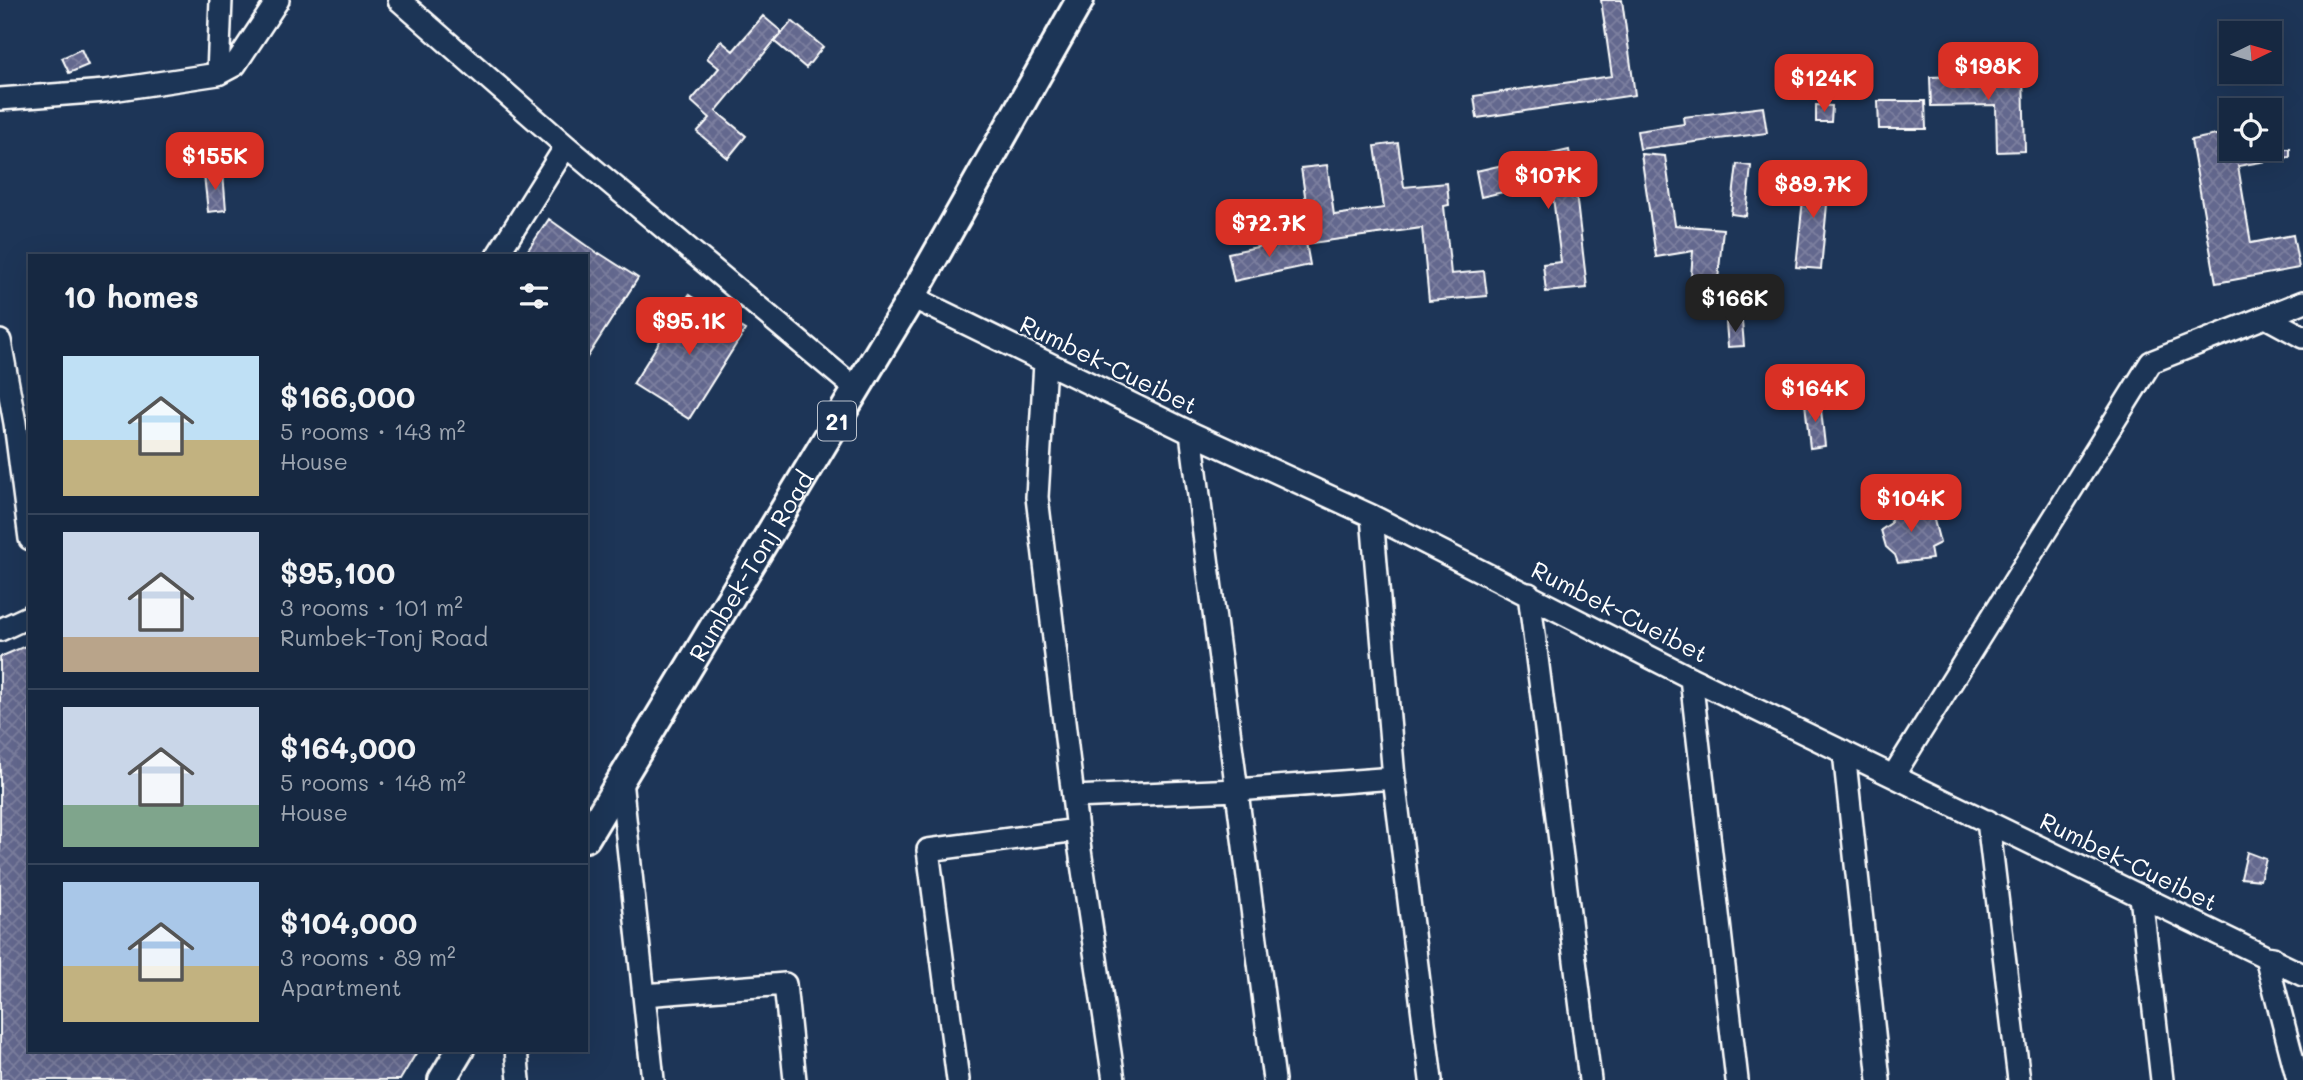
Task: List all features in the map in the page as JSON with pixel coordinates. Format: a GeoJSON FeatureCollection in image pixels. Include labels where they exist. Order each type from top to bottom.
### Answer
{"type":"FeatureCollection","features":[{"type":"Feature","properties":{"kind":"main road","name":"Rumbek-Tonj Road"},"geometry":{"type":"LineString","coordinates":[[588,835],[912,297],[1080,0]]}},
{"type":"Feature","properties":{"kind":"main road"},"geometry":{"type":"LineString","coordinates":[[442,1080],[459,1052]]}},
{"type":"Feature","properties":{"kind":"street"},"geometry":{"type":"LineString","coordinates":[[218,74],[221,0]]}},
{"type":"Feature","properties":{"kind":"street"},"geometry":{"type":"LineString","coordinates":[[0,99],[105,90],[218,74],[235,65],[278,0]]}},
{"type":"Feature","properties":{"kind":"street"},"geometry":{"type":"LineString","coordinates":[[399,0],[566,146],[856,389]]}},
{"type":"Feature","properties":{"kind":"street"},"geometry":{"type":"LineString","coordinates":[[498,254],[566,146]]}},
{"type":"Feature","properties":{"kind":"street","name":"Rumbek-Cueibet"},"geometry":{"type":"LineString","coordinates":[[912,297],[1191,433],[1372,516],[1691,678],[2303,975]]}},
{"type":"Feature","properties":{"kind":"street"},"geometry":{"type":"LineString","coordinates":[[1893,776],[2151,362],[2303,302]]}},
{"type":"Feature","properties":{"kind":"street"},"geometry":{"type":"LineString","coordinates":[[2266,317],[2303,337]]}},
{"type":"Feature","properties":{"kind":"street"},"geometry":{"type":"LineString","coordinates":[[0,341],[8,427],[28,529]]}},
{"type":"Feature","properties":{"kind":"street"},"geometry":{"type":"LineString","coordinates":[[1045,363],[1037,497],[1077,830],[1114,1080]]}},
{"type":"Feature","properties":{"kind":"street"},"geometry":{"type":"LineString","coordinates":[[1191,433],[1274,1080]]}},
{"type":"Feature","properties":{"kind":"street"},"geometry":{"type":"LineString","coordinates":[[1372,516],[1394,778],[1431,1080]]}},
{"type":"Feature","properties":{"kind":"street"},"geometry":{"type":"LineString","coordinates":[[1529,594],[1590,1080]]}},
{"type":"Feature","properties":{"kind":"street"},"geometry":{"type":"LineString","coordinates":[[0,630],[28,617]]}},
{"type":"Feature","properties":{"kind":"street"},"geometry":{"type":"LineString","coordinates":[[1691,678],[1737,1080]]}},
{"type":"Feature","properties":{"kind":"street"},"geometry":{"type":"LineString","coordinates":[[1844,752],[1879,1080]]}},
{"type":"Feature","properties":{"kind":"street"},"geometry":{"type":"LineString","coordinates":[[1073,797],[1237,790],[1394,778]]}},
{"type":"Feature","properties":{"kind":"street"},"geometry":{"type":"LineString","coordinates":[[621,780],[653,1080]]}},
{"type":"Feature","properties":{"kind":"street"},"geometry":{"type":"LineString","coordinates":[[1988,821],[2019,1080]]}},
{"type":"Feature","properties":{"kind":"street"},"geometry":{"type":"LineString","coordinates":[[958,1080],[928,850],[1077,830]]}},
{"type":"Feature","properties":{"kind":"street"},"geometry":{"type":"LineString","coordinates":[[2141,896],[2162,1080]]}},
{"type":"Feature","properties":{"kind":"street"},"geometry":{"type":"LineString","coordinates":[[2298,1080],[2266,957],[2303,961]]}},
{"type":"Feature","properties":{"kind":"street"},"geometry":{"type":"LineString","coordinates":[[644,995],[785,984],[795,1080]]}},
{"type":"Feature","properties":{"kind":"street"},"geometry":{"type":"LineString","coordinates":[[516,1052],[519,1080]]}},
{"type":"Feature","properties":{"kind":"building"},"geometry":{"type":"Polygon","coordinates":[[[1601,0],[1622,0],[1635,95],[1477,118],[1474,96],[1612,76],[1601,0]]]}},
{"type":"Feature","properties":{"kind":"building"},"geometry":{"type":"Polygon","coordinates":[[[763,16],[782,32],[716,111],[746,136],[728,158],[697,132],[710,118],[691,101],[719,68],[707,58],[721,41],[733,51],[763,16]]]}},
{"type":"Feature","properties":{"kind":"building"},"geometry":{"type":"Polygon","coordinates":[[[792,21],[823,47],[806,68],[775,42],[792,21]]]}},
{"type":"Feature","properties":{"kind":"building"},"geometry":{"type":"Polygon","coordinates":[[[81,49],[88,65],[69,73],[62,58],[81,49]]]}},
{"type":"Feature","properties":{"kind":"building"},"geometry":{"type":"Polygon","coordinates":[[[2023,74],[2025,151],[1997,152],[1996,105],[1931,106],[1930,77],[2023,74]]]}},
{"type":"Feature","properties":{"kind":"building"},"geometry":{"type":"Polygon","coordinates":[[[1878,101],[1925,101],[1926,129],[1879,129],[1878,101]]]}},
{"type":"Feature","properties":{"kind":"building"},"geometry":{"type":"Polygon","coordinates":[[[1816,105],[1832,106],[1831,122],[1816,122],[1816,105]]]}},
{"type":"Feature","properties":{"kind":"building"},"geometry":{"type":"Polygon","coordinates":[[[1763,107],[1767,133],[1640,149],[1637,131],[1684,124],[1683,117],[1763,107]]]}},
{"type":"Feature","properties":{"kind":"building"},"geometry":{"type":"Polygon","coordinates":[[[2219,134],[2219,161],[2267,161],[2238,166],[2251,243],[2293,235],[2299,268],[2216,283],[2191,140],[2219,134]]]}},
{"type":"Feature","properties":{"kind":"building"},"geometry":{"type":"Polygon","coordinates":[[[1398,143],[1404,187],[1447,183],[1449,205],[1444,206],[1451,274],[1484,271],[1487,296],[1429,301],[1422,228],[1312,243],[1301,168],[1327,165],[1334,215],[1384,208],[1375,146],[1398,143]]]}},
{"type":"Feature","properties":{"kind":"building"},"geometry":{"type":"Polygon","coordinates":[[[2282,149],[2290,149],[2290,157],[2282,158],[2282,149]]]}},
{"type":"Feature","properties":{"kind":"building"},"geometry":{"type":"Polygon","coordinates":[[[1569,150],[1587,288],[1546,292],[1543,264],[1561,262],[1551,181],[1481,197],[1476,171],[1569,150]]]}},
{"type":"Feature","properties":{"kind":"building"},"geometry":{"type":"Polygon","coordinates":[[[1641,154],[1665,156],[1675,225],[1723,229],[1718,280],[1691,277],[1693,251],[1656,257],[1641,154]]]}},
{"type":"Feature","properties":{"kind":"building"},"geometry":{"type":"Polygon","coordinates":[[[1737,164],[1751,166],[1746,216],[1731,214],[1737,164]]]}},
{"type":"Feature","properties":{"kind":"building"},"geometry":{"type":"Polygon","coordinates":[[[1806,170],[1830,172],[1821,269],[1796,267],[1806,170]]]}},
{"type":"Feature","properties":{"kind":"building"},"geometry":{"type":"Polygon","coordinates":[[[223,173],[226,210],[208,212],[204,175],[223,173]]]}},
{"type":"Feature","properties":{"kind":"building"},"geometry":{"type":"Polygon","coordinates":[[[549,219],[638,278],[588,356],[588,254],[525,254],[549,219]]]}},
{"type":"Feature","properties":{"kind":"building"},"geometry":{"type":"Polygon","coordinates":[[[1305,237],[1310,265],[1234,281],[1228,253],[1305,237]]]}},
{"type":"Feature","properties":{"kind":"building"},"geometry":{"type":"Polygon","coordinates":[[[689,295],[745,330],[689,419],[633,384],[689,295]]]}},
{"type":"Feature","properties":{"kind":"building"},"geometry":{"type":"Polygon","coordinates":[[[1742,321],[1744,346],[1728,347],[1726,323],[1742,321]]]}},
{"type":"Feature","properties":{"kind":"building"},"geometry":{"type":"Polygon","coordinates":[[[1820,401],[1825,446],[1810,448],[1805,403],[1820,401]]]}},
{"type":"Feature","properties":{"kind":"building"},"geometry":{"type":"Polygon","coordinates":[[[1930,505],[1940,543],[1930,548],[1932,559],[1898,563],[1895,555],[1886,547],[1881,530],[1891,523],[1890,510],[1930,505]]]}},
{"type":"Feature","properties":{"kind":"building"},"geometry":{"type":"Polygon","coordinates":[[[28,645],[28,1052],[417,1052],[400,1080],[0,1080],[0,657],[28,645]]]}},
{"type":"Feature","properties":{"kind":"building"},"geometry":{"type":"Polygon","coordinates":[[[2247,852],[2266,859],[2260,880],[2241,878],[2247,852]]]}}]}
